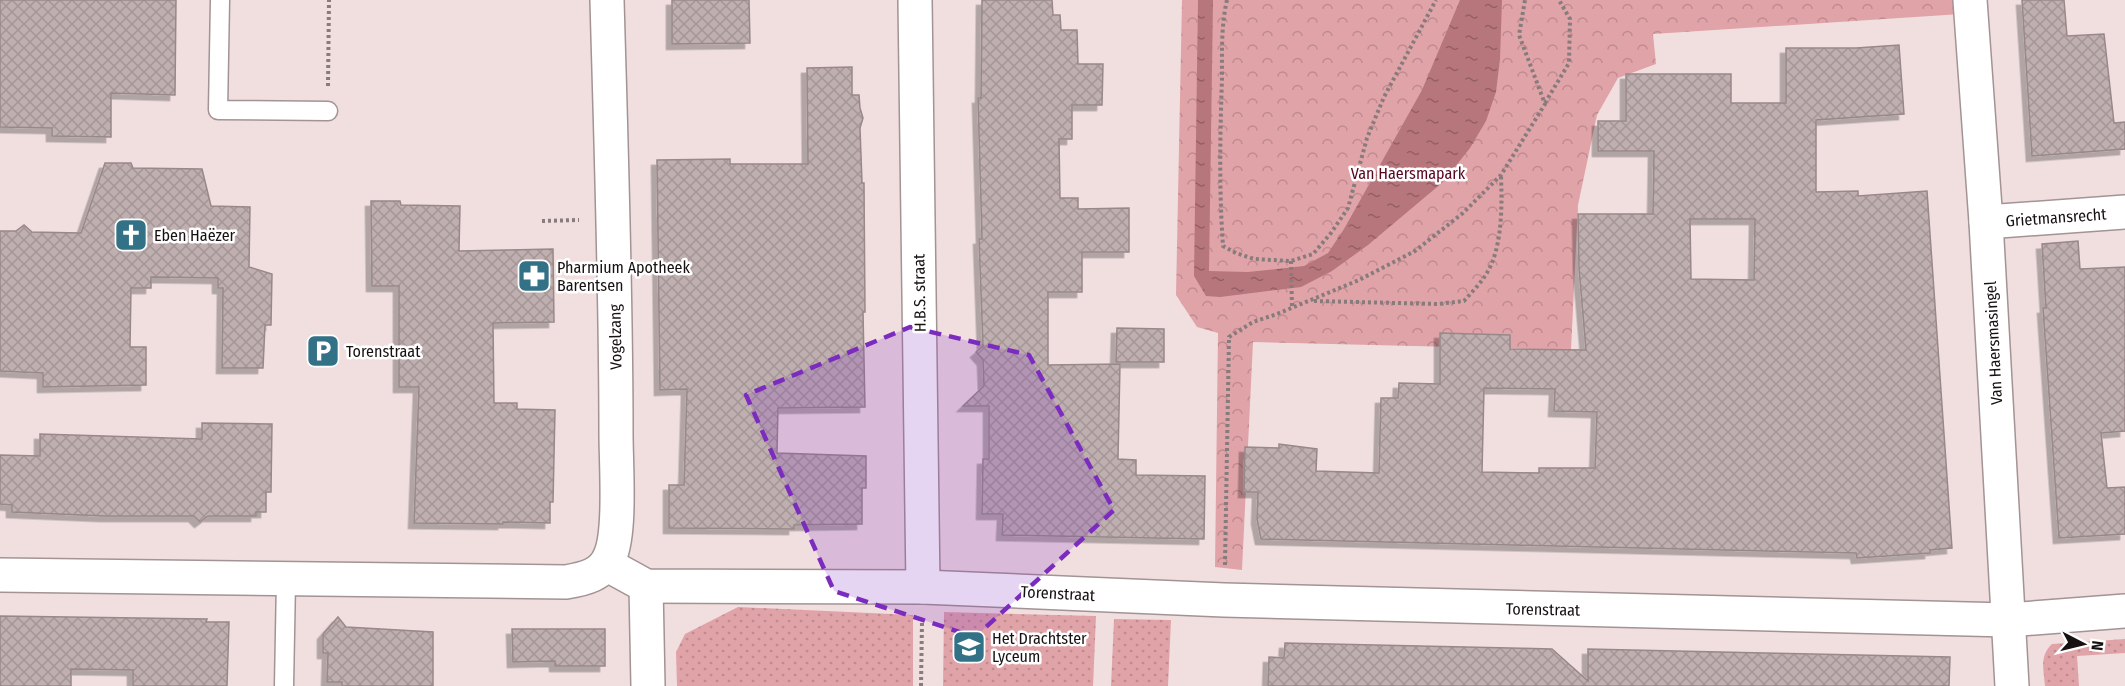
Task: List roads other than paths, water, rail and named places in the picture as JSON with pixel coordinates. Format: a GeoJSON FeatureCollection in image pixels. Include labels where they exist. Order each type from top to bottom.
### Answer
{"type":"FeatureCollection","features":[{"type":"Feature","properties":{"kind":"street","name":"Vogelzang"},"geometry":{"type":"LineString","coordinates":[[606,564],[611,555],[616,516],[616,363],[607,0]]}},
{"type":"Feature","properties":{"kind":"street","name":"H.B.S. straat"},"geometry":{"type":"LineString","coordinates":[[915,0],[923,587]]}},
{"type":"Feature","properties":{"kind":"street","name":"Van Haersmasingel"},"geometry":{"type":"LineString","coordinates":[[1970,0],[1986,222],[2012,686]]}},
{"type":"Feature","properties":{"kind":"street","name":"Grietmansrecht"},"geometry":{"type":"LineString","coordinates":[[1986,222],[2125,212]]}},
{"type":"Feature","properties":{"kind":"street"},"geometry":{"type":"LineString","coordinates":[[0,575],[566,582],[583,580],[597,574],[606,564]]}},
{"type":"Feature","properties":{"kind":"street","name":"Torenstraat"},"geometry":{"type":"LineString","coordinates":[[606,564],[646,586],[923,587],[1224,600],[2008,620],[2125,611]]}},
{"type":"Feature","properties":{"kind":"street"},"geometry":{"type":"LineString","coordinates":[[646,586],[648,686]]}},
{"type":"Feature","properties":{"kind":"lane"},"geometry":{"type":"LineString","coordinates":[[220,0],[218,110],[328,111]]}},
{"type":"Feature","properties":{"kind":"lane"},"geometry":{"type":"LineString","coordinates":[[284,686],[286,580]]}},
{"type":"Feature","properties":{"kind":"water"},"geometry":{"type":"Polygon","coordinates":[[[1198,0],[1213,0],[1209,271],[1248,272],[1304,266],[1328,253],[1344,229],[1422,90],[1460,0],[1502,0],[1500,59],[1496,92],[1486,121],[1470,148],[1443,182],[1368,245],[1332,271],[1301,287],[1220,297],[1206,296],[1194,276],[1198,0]]]}},
{"type":"Feature","properties":{"kind":"place","name":"Eben Haëzer"},"geometry":{"type":"Point","coordinates":[131,235]}},
{"type":"Feature","properties":{"kind":"place","name":"Pharmium Apotheek Barentsen"},"geometry":{"type":"Point","coordinates":[534,276]}},
{"type":"Feature","properties":{"kind":"place","name":"Torenstraat"},"geometry":{"type":"Point","coordinates":[323,351]}},
{"type":"Feature","properties":{"kind":"place","name":"Het Drachtster Lyceum"},"geometry":{"type":"Point","coordinates":[969,647]}},
{"type":"Feature","properties":{"kind":"park label","name":"Van Haersmapark"},"geometry":{"type":"Point","coordinates":[1408,173]}}]}
